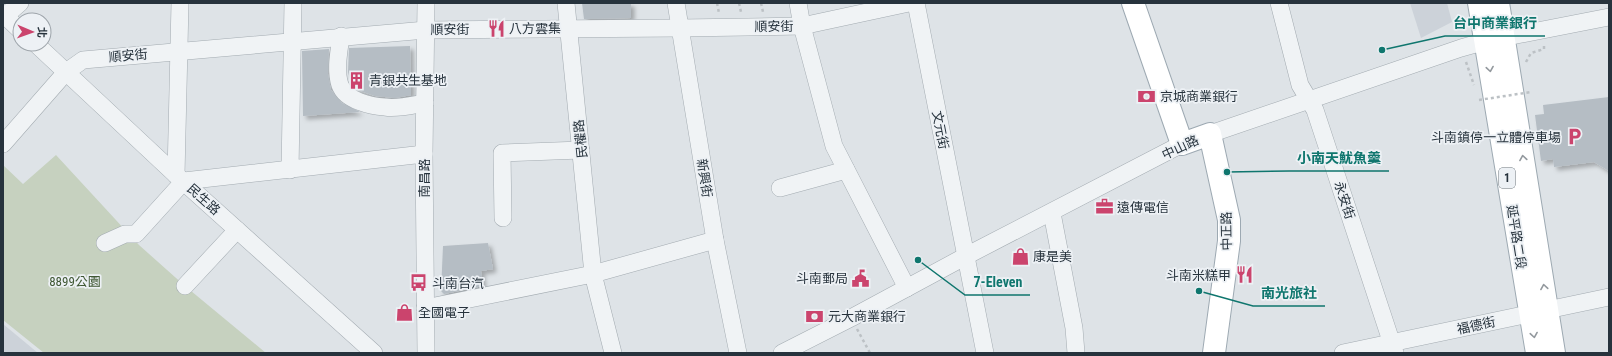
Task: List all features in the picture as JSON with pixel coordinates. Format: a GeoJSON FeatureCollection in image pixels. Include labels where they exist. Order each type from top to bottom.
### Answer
{"type":"FeatureCollection","features":[{"type":"Feature","properties":{"kind":"main road"},"geometry":{"type":"LineString","coordinates":[[1133,3],[1182,144]]}},
{"type":"Feature","properties":{"kind":"main road","name":"延平路二段"},"geometry":{"type":"LineString","coordinates":[[1479,3],[1495,39]]}},
{"type":"Feature","properties":{"kind":"main road","name":"延平路二段"},"geometry":{"type":"LineString","coordinates":[[1498,3],[1495,39],[1538,312],[1536,353]]}},
{"type":"Feature","properties":{"kind":"main road","name":"中山路"},"geometry":{"type":"LineString","coordinates":[[1182,144],[1210,134]]}},
{"type":"Feature","properties":{"kind":"main road","name":"中正路"},"geometry":{"type":"LineString","coordinates":[[1210,134],[1229,220],[1229,241],[1214,353]]}},
{"type":"Feature","properties":{"kind":"main road","name":"延平路二段"},"geometry":{"type":"LineString","coordinates":[[1538,312],[1554,353]]}},
{"type":"Feature","properties":{"kind":"street"},"geometry":{"type":"LineString","coordinates":[[12,22],[4,15],[20,3]]}},
{"type":"Feature","properties":{"kind":"street"},"geometry":{"type":"LineString","coordinates":[[105,243],[125,234],[136,234],[180,178],[180,3]]}},
{"type":"Feature","properties":{"kind":"street"},"geometry":{"type":"LineString","coordinates":[[290,170],[293,3]]}},
{"type":"Feature","properties":{"kind":"street","name":"南昌路"},"geometry":{"type":"LineString","coordinates":[[426,3],[424,154],[426,353]]}},
{"type":"Feature","properties":{"kind":"street","name":"民權路"},"geometry":{"type":"LineString","coordinates":[[566,3],[594,274],[610,352]]}},
{"type":"Feature","properties":{"kind":"street","name":"新興街"},"geometry":{"type":"LineString","coordinates":[[676,3],[715,240],[738,353]]}},
{"type":"Feature","properties":{"kind":"street"},"geometry":{"type":"LineString","coordinates":[[798,3],[802,26],[834,146],[907,288]]}},
{"type":"Feature","properties":{"kind":"street","name":"順安街"},"geometry":{"type":"LineString","coordinates":[[3,144],[66,72],[83,60],[180,50],[426,30],[802,26],[909,3]]}},
{"type":"Feature","properties":{"kind":"street","name":"文元街"},"geometry":{"type":"LineString","coordinates":[[916,3],[985,353]]}},
{"type":"Feature","properties":{"kind":"street","name":"永安街"},"geometry":{"type":"LineString","coordinates":[[1279,3],[1300,85],[1314,110],[1394,348]]}},
{"type":"Feature","properties":{"kind":"street","name":"中山路"},"geometry":{"type":"LineString","coordinates":[[1210,134],[1461,48],[1495,39],[1609,17]]}},
{"type":"Feature","properties":{"kind":"street"},"geometry":{"type":"LineString","coordinates":[[341,36],[338,69],[341,86],[348,96],[363,102],[386,107],[425,103]]}},
{"type":"Feature","properties":{"kind":"street","name":"民生路"},"geometry":{"type":"LineString","coordinates":[[45,52],[180,178],[374,353]]}},
{"type":"Feature","properties":{"kind":"street","name":"中山路"},"geometry":{"type":"LineString","coordinates":[[782,353],[1182,144]]}},
{"type":"Feature","properties":{"kind":"street"},"geometry":{"type":"LineString","coordinates":[[503,218],[502,153],[581,150]]}},
{"type":"Feature","properties":{"kind":"street"},"geometry":{"type":"LineString","coordinates":[[180,178],[290,170],[424,154]]}},
{"type":"Feature","properties":{"kind":"street"},"geometry":{"type":"LineString","coordinates":[[780,188],[846,170]]}},
{"type":"Feature","properties":{"kind":"street"},"geometry":{"type":"LineString","coordinates":[[1052,212],[1074,328],[1076,353]]}},
{"type":"Feature","properties":{"kind":"street"},"geometry":{"type":"LineString","coordinates":[[185,286],[237,230]]}},
{"type":"Feature","properties":{"kind":"street"},"geometry":{"type":"LineString","coordinates":[[425,308],[594,274],[715,240]]}},
{"type":"Feature","properties":{"kind":"street","name":"福德街"},"geometry":{"type":"LineString","coordinates":[[1343,353],[1394,348],[1538,312],[1609,297]]}},
{"type":"Feature","properties":{"kind":"path"},"geometry":{"type":"LineString","coordinates":[[1525,66],[1531,53],[1544,49]]}},
{"type":"Feature","properties":{"kind":"path"},"geometry":{"type":"LineString","coordinates":[[1479,100],[1531,92],[1530,86]]}},
{"type":"Feature","properties":{"kind":"path"},"geometry":{"type":"LineString","coordinates":[[851,318],[870,353]]}},
{"type":"Feature","properties":{"kind":"shaded area"},"geometry":{"type":"Polygon","coordinates":[[[1410,3],[1447,3],[1452,22],[1421,38],[1410,3]]]}},
{"type":"Feature","properties":{"kind":"shaded area"},"geometry":{"type":"Polygon","coordinates":[[[3,324],[38,353],[3,353],[3,324]]]}},
{"type":"Feature","properties":{"kind":"green space","name":"8899公園"},"geometry":{"type":"Polygon","coordinates":[[[56,155],[139,245],[185,286],[266,353],[44,353],[3,320],[3,165],[23,184],[56,155]]]}},
{"type":"Feature","properties":{"kind":"building"},"geometry":{"type":"Polygon","coordinates":[[[582,3],[631,3],[631,18],[584,19],[582,3]]]}},
{"type":"Feature","properties":{"kind":"building"},"geometry":{"type":"Polygon","coordinates":[[[410,46],[411,95],[395,98],[375,96],[358,90],[351,84],[348,72],[349,48],[410,46]]]}},
{"type":"Feature","properties":{"kind":"building"},"geometry":{"type":"Polygon","coordinates":[[[329,49],[328,74],[331,90],[342,103],[360,112],[303,116],[302,51],[329,49]]]}},
{"type":"Feature","properties":{"kind":"building","name":"斗南鎮停一立體停車場"},"geometry":{"type":"Polygon","coordinates":[[[1609,97],[1609,171],[1594,162],[1554,167],[1553,159],[1541,161],[1535,115],[1544,114],[1543,105],[1609,97]]]}},
{"type":"Feature","properties":{"kind":"building"},"geometry":{"type":"Polygon","coordinates":[[[488,243],[493,269],[481,271],[483,286],[444,294],[441,291],[443,246],[488,243]]]}},
{"type":"Feature","properties":{"kind":"place","name":"八方雲集"},"geometry":{"type":"Point","coordinates":[496,28]}},
{"type":"Feature","properties":{"kind":"place","name":"台中商業銀行"},"geometry":{"type":"Point","coordinates":[1382,50]}},
{"type":"Feature","properties":{"kind":"place","name":"青銀共生基地"},"geometry":{"type":"Point","coordinates":[356,80]}},
{"type":"Feature","properties":{"kind":"place","name":"京城商業銀行"},"geometry":{"type":"Point","coordinates":[1147,96]}},
{"type":"Feature","properties":{"kind":"place","name":"斗南鎮停一立體停車場"},"geometry":{"type":"Point","coordinates":[1574,137]}},
{"type":"Feature","properties":{"kind":"place","name":"小南天魷魚羹"},"geometry":{"type":"Point","coordinates":[1227,172]}},
{"type":"Feature","properties":{"kind":"place","name":"遠傳電信"},"geometry":{"type":"Point","coordinates":[1104,207]}},
{"type":"Feature","properties":{"kind":"place","name":"康是美"},"geometry":{"type":"Point","coordinates":[1020,256]}},
{"type":"Feature","properties":{"kind":"place","name":"7-Eleven"},"geometry":{"type":"Point","coordinates":[918,260]}},
{"type":"Feature","properties":{"kind":"place","name":"斗南米糕甲"},"geometry":{"type":"Point","coordinates":[1244,275]}},
{"type":"Feature","properties":{"kind":"place","name":"斗南郵局"},"geometry":{"type":"Point","coordinates":[861,278]}},
{"type":"Feature","properties":{"kind":"place","name":"斗南台汽"},"geometry":{"type":"Point","coordinates":[419,283]}},
{"type":"Feature","properties":{"kind":"place","name":"南光旅社"},"geometry":{"type":"Point","coordinates":[1199,291]}},
{"type":"Feature","properties":{"kind":"place","name":"全國電子"},"geometry":{"type":"Point","coordinates":[405,312]}},
{"type":"Feature","properties":{"kind":"place","name":"元大商業銀行"},"geometry":{"type":"Point","coordinates":[815,316]}}]}
